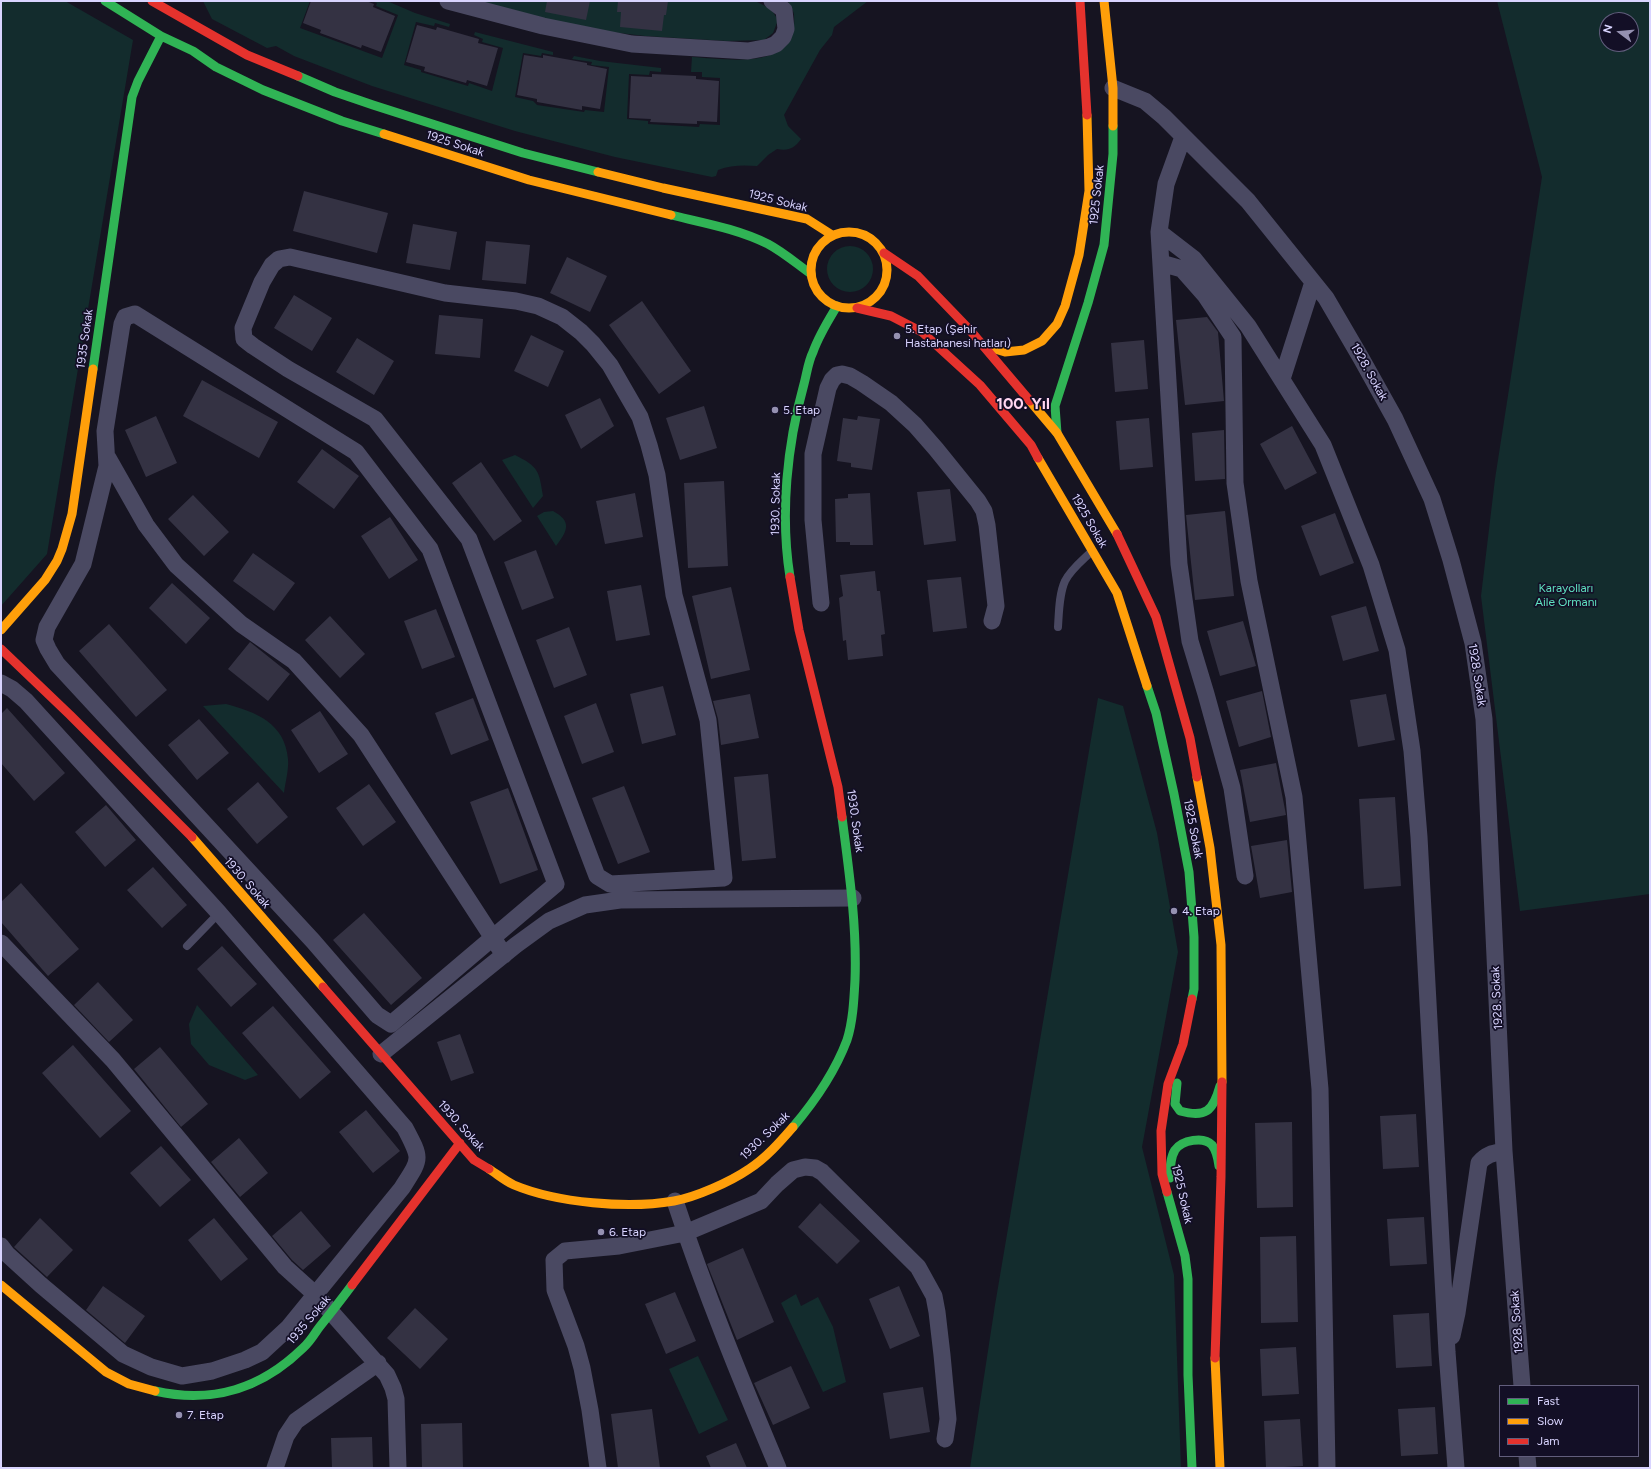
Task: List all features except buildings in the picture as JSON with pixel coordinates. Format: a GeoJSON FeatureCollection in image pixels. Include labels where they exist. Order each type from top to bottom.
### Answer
{"type":"FeatureCollection","features":[{"type":"Feature","properties":{"kind":"main road","name":"1925 Sokak"},"geometry":{"type":"LineString","coordinates":[[105,1],[161,36],[193,51],[216,67],[263,90],[342,121],[530,180],[730,229],[767,244],[811,274]]}},
{"type":"Feature","properties":{"kind":"main road","name":"1925 Sokak"},"geometry":{"type":"LineString","coordinates":[[152,1],[174,10],[247,54],[335,92],[523,153],[664,188],[807,218],[832,235]]}},
{"type":"Feature","properties":{"kind":"main road","name":"1925 Sokak"},"geometry":{"type":"LineString","coordinates":[[985,346],[1005,352],[1024,350],[1042,341],[1057,324],[1065,306],[1078,255],[1089,191],[1088,132],[1080,1]]}},
{"type":"Feature","properties":{"kind":"main road","name":"1925 Sokak"},"geometry":{"type":"LineString","coordinates":[[1057,433],[1055,406],[1088,303],[1104,245],[1114,154],[1113,88],[1104,1]]}},
{"type":"Feature","properties":{"kind":"main road","name":"1935 Sokak"},"geometry":{"type":"LineString","coordinates":[[1,630],[44,582],[57,560],[72,514],[132,97],[138,81],[161,36]]}},
{"type":"Feature","properties":{"kind":"main road"},"geometry":{"type":"LineString","coordinates":[[844,231],[862,234],[877,243],[884,253],[887,264],[887,276],[884,287],[868,304],[857,308],[836,306],[819,294],[813,284],[811,262],[815,251],[822,242],[832,235],[844,231]]}},
{"type":"Feature","properties":{"kind":"main road","name":"1925 Sokak"},"geometry":{"type":"LineString","coordinates":[[884,253],[918,276],[985,346],[1057,433],[1113,526],[1156,617],[1190,738],[1210,848],[1220,945],[1222,1075],[1221,1177],[1215,1361],[1220,1468]]}},
{"type":"Feature","properties":{"kind":"main road","name":"1930. Sokak"},"geometry":{"type":"LineString","coordinates":[[1,649],[70,715],[190,836],[474,1160],[514,1185],[561,1199],[608,1204],[650,1204],[675,1201],[714,1188],[749,1169],[777,1145],[807,1110],[832,1072],[847,1039],[854,1003],[856,950],[853,898],[838,787],[799,630],[787,558],[786,520],[789,459],[799,401],[812,353],[836,306]]}},
{"type":"Feature","properties":{"kind":"main road","name":"1925 Sokak"},"geometry":{"type":"LineString","coordinates":[[857,308],[891,316],[922,332],[980,385],[1031,446],[1117,593],[1156,713],[1189,872],[1194,937],[1194,989],[1183,1044],[1168,1084],[1161,1131],[1162,1174],[1185,1256],[1190,1300],[1188,1375],[1192,1468]]}},
{"type":"Feature","properties":{"kind":"main road"},"geometry":{"type":"LineString","coordinates":[[1183,1044],[1176,1086],[1175,1104],[1180,1111],[1198,1115],[1205,1114],[1217,1100],[1222,1075]]}},
{"type":"Feature","properties":{"kind":"main road"},"geometry":{"type":"LineString","coordinates":[[1175,1219],[1170,1180],[1171,1164],[1175,1152],[1180,1146],[1188,1142],[1198,1141],[1206,1142],[1212,1145],[1216,1153],[1221,1177]]}},
{"type":"Feature","properties":{"kind":"main road","name":"1935 Sokak"},"geometry":{"type":"LineString","coordinates":[[1,1285],[41,1321],[112,1376],[144,1389],[176,1395],[214,1396],[249,1386],[275,1370],[304,1348],[460,1143]]}},
{"type":"Feature","properties":{"kind":"street"},"geometry":{"type":"LineString","coordinates":[[448,1],[543,26],[632,44],[748,50],[769,47],[776,44],[783,37],[786,29],[784,10],[772,1]]}},
{"type":"Feature","properties":{"kind":"street","name":"1928. Sokak"},"geometry":{"type":"LineString","coordinates":[[1113,88],[1145,102],[1164,117],[1248,201],[1326,298],[1395,420],[1432,499],[1451,560],[1473,643],[1484,719],[1504,1151],[1522,1385]]}},
{"type":"Feature","properties":{"kind":"street"},"geometry":{"type":"LineString","coordinates":[[1183,137],[1166,184],[1159,232],[1179,564],[1190,641],[1232,788],[1245,876]]}},
{"type":"Feature","properties":{"kind":"street"},"geometry":{"type":"LineString","coordinates":[[1159,232],[1194,259],[1248,326],[1323,445],[1371,565],[1396,650],[1412,751],[1419,837],[1456,1468]]}},
{"type":"Feature","properties":{"kind":"street"},"geometry":{"type":"LineString","coordinates":[[724,878],[610,884],[597,876],[469,539],[374,419],[288,369],[244,339],[243,328],[262,282],[272,265],[279,259],[290,257],[446,293],[516,301],[538,306],[562,317],[581,332],[610,365],[640,417],[657,475],[674,595],[708,720],[724,878],[724,899]]}},
{"type":"Feature","properties":{"kind":"street"},"geometry":{"type":"LineString","coordinates":[[1161,263],[1182,269],[1205,295],[1233,337],[1235,483],[1249,581],[1294,797],[1320,1089],[1327,1468]]}},
{"type":"Feature","properties":{"kind":"street"},"geometry":{"type":"LineString","coordinates":[[1282,379],[1313,282]]}},
{"type":"Feature","properties":{"kind":"street"},"geometry":{"type":"LineString","coordinates":[[135,314],[356,452],[430,549],[556,884],[493,937],[391,1024],[377,1015],[313,941],[57,664],[48,649],[44,640],[47,627],[83,564],[107,466],[108,458],[105,431],[122,324],[125,317],[135,314]]}},
{"type":"Feature","properties":{"kind":"street"},"geometry":{"type":"LineString","coordinates":[[821,603],[812,520],[813,454],[828,388],[837,375],[842,374],[862,383],[878,394],[915,425],[978,501],[984,511],[989,539],[996,606],[992,621]]}},
{"type":"Feature","properties":{"kind":"street"},"geometry":{"type":"LineString","coordinates":[[108,458],[146,526],[176,565],[241,624],[294,661],[361,735],[504,955]]}},
{"type":"Feature","properties":{"kind":"street"},"geometry":{"type":"LineString","coordinates":[[786,520],[812,520]]}},
{"type":"Feature","properties":{"kind":"street"},"geometry":{"type":"LineString","coordinates":[[1,683],[12,689],[26,701],[219,914],[405,1128],[418,1154],[417,1165],[402,1188],[316,1295],[274,1343],[262,1352],[245,1360],[212,1371],[182,1376],[151,1367],[123,1354],[41,1285],[7,1254],[1,1246]]}},
{"type":"Feature","properties":{"kind":"street"},"geometry":{"type":"LineString","coordinates":[[381,1054],[504,955],[549,921],[585,905],[620,900],[853,898]]}},
{"type":"Feature","properties":{"kind":"street"},"geometry":{"type":"LineString","coordinates":[[1,943],[113,1060],[285,1267],[316,1295],[378,1363],[387,1375],[396,1399],[398,1468]]}},
{"type":"Feature","properties":{"kind":"street"},"geometry":{"type":"LineString","coordinates":[[1448,1352],[1457,1313],[1479,1163],[1484,1157],[1493,1153],[1504,1151]]}},
{"type":"Feature","properties":{"kind":"street"},"geometry":{"type":"LineString","coordinates":[[598,1468],[590,1410],[582,1368],[576,1346],[555,1290],[554,1260],[565,1250],[619,1246],[685,1233],[761,1201],[793,1170],[805,1167],[815,1168],[822,1172],[918,1267],[928,1282],[934,1296],[942,1355],[948,1420],[945,1439]]}},
{"type":"Feature","properties":{"kind":"street"},"geometry":{"type":"LineString","coordinates":[[675,1201],[716,1319],[778,1468]]}},
{"type":"Feature","properties":{"kind":"street"},"geometry":{"type":"LineString","coordinates":[[276,1468],[286,1436],[296,1421],[378,1363]]}},
{"type":"Feature","properties":{"kind":"street"},"geometry":{"type":"LineString","coordinates":[[144,1389],[151,1367]]}},
{"type":"Feature","properties":{"kind":"street"},"geometry":{"type":"LineString","coordinates":[[1527,1457],[1528,1468]]}},
{"type":"Feature","properties":{"kind":"lane"},"geometry":{"type":"LineString","coordinates":[[1058,627],[1060,600],[1065,581],[1073,568],[1092,550]]}},
{"type":"Feature","properties":{"kind":"lane"},"geometry":{"type":"LineString","coordinates":[[187,946],[219,914]]}},
{"type":"Feature","properties":{"kind":"green space"},"geometry":{"type":"Polygon","coordinates":[[[1,1],[65,1],[133,40],[47,554],[1,606],[1,1]]]}},
{"type":"Feature","properties":{"kind":"green space"},"geometry":{"type":"Polygon","coordinates":[[[203,1],[310,1],[300,28],[382,58],[398,15],[376,6],[377,3],[371,1],[387,1],[415,13],[450,24],[449,27],[435,23],[434,26],[416,22],[404,65],[421,70],[421,72],[468,86],[469,83],[492,91],[503,48],[482,42],[483,39],[474,35],[475,32],[553,52],[553,55],[542,53],[541,56],[523,53],[515,97],[533,101],[537,105],[584,112],[585,110],[604,112],[609,67],[591,65],[592,62],[572,59],[574,56],[600,61],[661,68],[661,72],[650,71],[649,75],[629,74],[627,119],[648,121],[648,124],[699,127],[700,124],[720,125],[720,78],[702,77],[702,72],[691,72],[692,57],[741,60],[773,54],[785,46],[793,33],[794,13],[788,1],[868,1],[834,27],[832,35],[820,50],[784,115],[788,126],[801,139],[793,147],[784,150],[777,149],[768,155],[757,166],[732,166],[718,170],[716,176],[712,177],[615,157],[515,131],[372,86],[294,56],[276,46],[267,48],[212,19],[203,1]]]}},
{"type":"Feature","properties":{"kind":"green space"},"geometry":{"type":"Polygon","coordinates":[[[475,1],[755,1],[771,9],[778,20],[773,33],[764,40],[727,41],[645,36],[586,29],[475,1]]]}},
{"type":"Feature","properties":{"kind":"green space","name":"Karayolları Aile Ormanı"},"geometry":{"type":"Polygon","coordinates":[[[1497,1],[1650,1],[1650,894],[1520,911],[1481,596],[1495,479],[1542,177],[1497,1]]]}},
{"type":"Feature","properties":{"kind":"green space"},"geometry":{"type":"Polygon","coordinates":[[[855,246],[867,252],[872,260],[872,278],[867,286],[859,291],[845,292],[833,286],[828,278],[827,264],[833,252],[841,247],[855,246]]]}},
{"type":"Feature","properties":{"kind":"green space"},"geometry":{"type":"Polygon","coordinates":[[[515,455],[529,463],[539,475],[543,496],[533,508],[502,460],[515,455]]]}},
{"type":"Feature","properties":{"kind":"green space"},"geometry":{"type":"Polygon","coordinates":[[[553,511],[563,519],[566,527],[563,536],[556,546],[537,516],[544,512],[553,511]]]}},
{"type":"Feature","properties":{"kind":"green space"},"geometry":{"type":"Polygon","coordinates":[[[1098,698],[1123,706],[1157,833],[1178,952],[1142,1147],[1174,1275],[1181,1468],[970,1468],[995,1305],[1098,698]]]}},
{"type":"Feature","properties":{"kind":"green space"},"geometry":{"type":"Polygon","coordinates":[[[226,704],[258,715],[275,728],[281,736],[286,747],[288,759],[284,793],[203,706],[226,704]]]}},
{"type":"Feature","properties":{"kind":"green space"},"geometry":{"type":"Polygon","coordinates":[[[197,1005],[258,1075],[245,1080],[209,1065],[191,1044],[189,1024],[197,1005]]]}},
{"type":"Feature","properties":{"kind":"green space"},"geometry":{"type":"Polygon","coordinates":[[[796,1294],[801,1306],[818,1297],[833,1327],[846,1382],[823,1392],[781,1303],[796,1294]]]}},
{"type":"Feature","properties":{"kind":"green space"},"geometry":{"type":"Polygon","coordinates":[[[698,1356],[728,1420],[699,1434],[669,1369],[698,1356]]]}},
{"type":"Feature","properties":{"kind":"traffic: fast"},"geometry":{"type":"LineString","coordinates":[[105,1],[161,36],[193,51],[216,67],[263,90],[342,121],[384,134]]}},
{"type":"Feature","properties":{"kind":"traffic: fast"},"geometry":{"type":"LineString","coordinates":[[93,369],[132,97],[138,81],[161,36]]}},
{"type":"Feature","properties":{"kind":"traffic: fast"},"geometry":{"type":"LineString","coordinates":[[298,76],[335,92],[373,105],[523,153],[598,172]]}},
{"type":"Feature","properties":{"kind":"traffic: fast"},"geometry":{"type":"LineString","coordinates":[[1057,433],[1055,406],[1088,303],[1104,245],[1113,154],[1113,126]]}},
{"type":"Feature","properties":{"kind":"traffic: fast"},"geometry":{"type":"LineString","coordinates":[[671,215],[721,227],[757,239],[779,251],[811,274]]}},
{"type":"Feature","properties":{"kind":"traffic: fast"},"geometry":{"type":"LineString","coordinates":[[790,577],[787,553],[786,504],[789,455],[793,431],[810,360],[815,346],[837,306]]}},
{"type":"Feature","properties":{"kind":"traffic: fast"},"geometry":{"type":"LineString","coordinates":[[1147,686],[1156,713],[1189,872],[1194,937],[1194,989],[1192,999]]}},
{"type":"Feature","properties":{"kind":"traffic: fast"},"geometry":{"type":"LineString","coordinates":[[793,1127],[817,1096],[837,1063],[847,1040],[852,1018],[855,980],[855,939],[852,898],[842,817]]}},
{"type":"Feature","properties":{"kind":"traffic: fast"},"geometry":{"type":"LineString","coordinates":[[1177,1083],[1175,1104],[1180,1111],[1196,1114],[1202,1113],[1211,1107],[1220,1086]]}},
{"type":"Feature","properties":{"kind":"traffic: fast"},"geometry":{"type":"LineString","coordinates":[[1170,1178],[1173,1153],[1178,1147],[1193,1140],[1208,1142],[1212,1145],[1216,1152],[1219,1166]]}},
{"type":"Feature","properties":{"kind":"traffic: fast"},"geometry":{"type":"LineString","coordinates":[[1167,1192],[1185,1256],[1188,1279],[1188,1375],[1192,1468]]}},
{"type":"Feature","properties":{"kind":"traffic: fast"},"geometry":{"type":"LineString","coordinates":[[155,1391],[176,1395],[197,1396],[216,1394],[235,1390],[270,1374],[287,1362],[307,1344],[352,1285]]}},
{"type":"Feature","properties":{"kind":"traffic: slow"},"geometry":{"type":"LineString","coordinates":[[1104,1],[1113,88],[1113,126]]}},
{"type":"Feature","properties":{"kind":"traffic: slow"},"geometry":{"type":"LineString","coordinates":[[985,346],[1005,352],[1024,350],[1042,341],[1057,324],[1065,306],[1079,255],[1089,191],[1087,115]]}},
{"type":"Feature","properties":{"kind":"traffic: slow"},"geometry":{"type":"LineString","coordinates":[[384,134],[529,180],[671,215]]}},
{"type":"Feature","properties":{"kind":"traffic: slow"},"geometry":{"type":"LineString","coordinates":[[598,172],[663,188],[807,219],[832,235]]}},
{"type":"Feature","properties":{"kind":"traffic: slow"},"geometry":{"type":"LineString","coordinates":[[842,232],[856,232],[870,238],[881,249],[887,263],[887,270],[887,277],[884,285],[876,297],[870,302],[856,308],[842,308],[828,302],[817,291],[811,277],[811,263],[817,249],[828,238],[842,232]]}},
{"type":"Feature","properties":{"kind":"traffic: slow"},"geometry":{"type":"LineString","coordinates":[[1,630],[45,580],[57,561],[62,549],[72,514],[93,369]]}},
{"type":"Feature","properties":{"kind":"traffic: slow"},"geometry":{"type":"LineString","coordinates":[[1030,401],[1057,433],[1117,534]]}},
{"type":"Feature","properties":{"kind":"traffic: slow"},"geometry":{"type":"LineString","coordinates":[[1038,458],[1117,593],[1147,686]]}},
{"type":"Feature","properties":{"kind":"traffic: slow"},"geometry":{"type":"LineString","coordinates":[[1197,777],[1210,848],[1221,945],[1222,1082]]}},
{"type":"Feature","properties":{"kind":"traffic: slow"},"geometry":{"type":"LineString","coordinates":[[192,837],[323,987]]}},
{"type":"Feature","properties":{"kind":"traffic: slow"},"geometry":{"type":"LineString","coordinates":[[489,1169],[514,1185],[531,1191],[571,1200],[614,1204],[674,1201],[702,1193],[741,1174],[767,1155],[793,1127]]}},
{"type":"Feature","properties":{"kind":"traffic: slow"},"geometry":{"type":"LineString","coordinates":[[1,1285],[106,1372],[129,1384],[155,1391]]}},
{"type":"Feature","properties":{"kind":"traffic: slow"},"geometry":{"type":"LineString","coordinates":[[1215,1358],[1220,1468]]}},
{"type":"Feature","properties":{"kind":"traffic: jam"},"geometry":{"type":"LineString","coordinates":[[152,1],[247,55],[298,76]]}},
{"type":"Feature","properties":{"kind":"traffic: jam"},"geometry":{"type":"LineString","coordinates":[[1080,1],[1087,115]]}},
{"type":"Feature","properties":{"kind":"traffic: jam"},"geometry":{"type":"LineString","coordinates":[[884,253],[918,276],[969,329],[1030,401]]}},
{"type":"Feature","properties":{"kind":"traffic: jam"},"geometry":{"type":"LineString","coordinates":[[857,308],[891,316],[922,332],[980,385],[1031,445],[1038,458]]}},
{"type":"Feature","properties":{"kind":"traffic: jam"},"geometry":{"type":"LineString","coordinates":[[1117,534],[1156,617],[1190,738],[1197,777]]}},
{"type":"Feature","properties":{"kind":"traffic: jam"},"geometry":{"type":"LineString","coordinates":[[790,577],[799,630],[838,787],[842,817]]}},
{"type":"Feature","properties":{"kind":"traffic: jam"},"geometry":{"type":"LineString","coordinates":[[1,649],[70,715],[192,837]]}},
{"type":"Feature","properties":{"kind":"traffic: jam"},"geometry":{"type":"LineString","coordinates":[[323,987],[474,1160],[489,1169]]}},
{"type":"Feature","properties":{"kind":"traffic: jam"},"geometry":{"type":"LineString","coordinates":[[1167,1192],[1162,1174],[1161,1131],[1168,1084],[1183,1044],[1192,999]]}},
{"type":"Feature","properties":{"kind":"traffic: jam"},"geometry":{"type":"LineString","coordinates":[[1215,1358],[1221,1177],[1222,1082]]}},
{"type":"Feature","properties":{"kind":"traffic: jam"},"geometry":{"type":"LineString","coordinates":[[352,1285],[460,1143]]}},
{"type":"Feature","properties":{"kind":"place","name":"5. Etap (Şehir Hastahanesi hatları)"},"geometry":{"type":"Point","coordinates":[897,336]}},
{"type":"Feature","properties":{"kind":"place","name":"5. Etap"},"geometry":{"type":"Point","coordinates":[775,410]}},
{"type":"Feature","properties":{"kind":"place","name":"4. Etap"},"geometry":{"type":"Point","coordinates":[1174,911]}},
{"type":"Feature","properties":{"kind":"place","name":"6. Etap"},"geometry":{"type":"Point","coordinates":[601,1232]}},
{"type":"Feature","properties":{"kind":"place","name":"7. Etap"},"geometry":{"type":"Point","coordinates":[179,1415]}},
{"type":"Feature","properties":{"kind":"district","name":"100. Yıl"},"geometry":{"type":"Point","coordinates":[1023,404]}}]}
